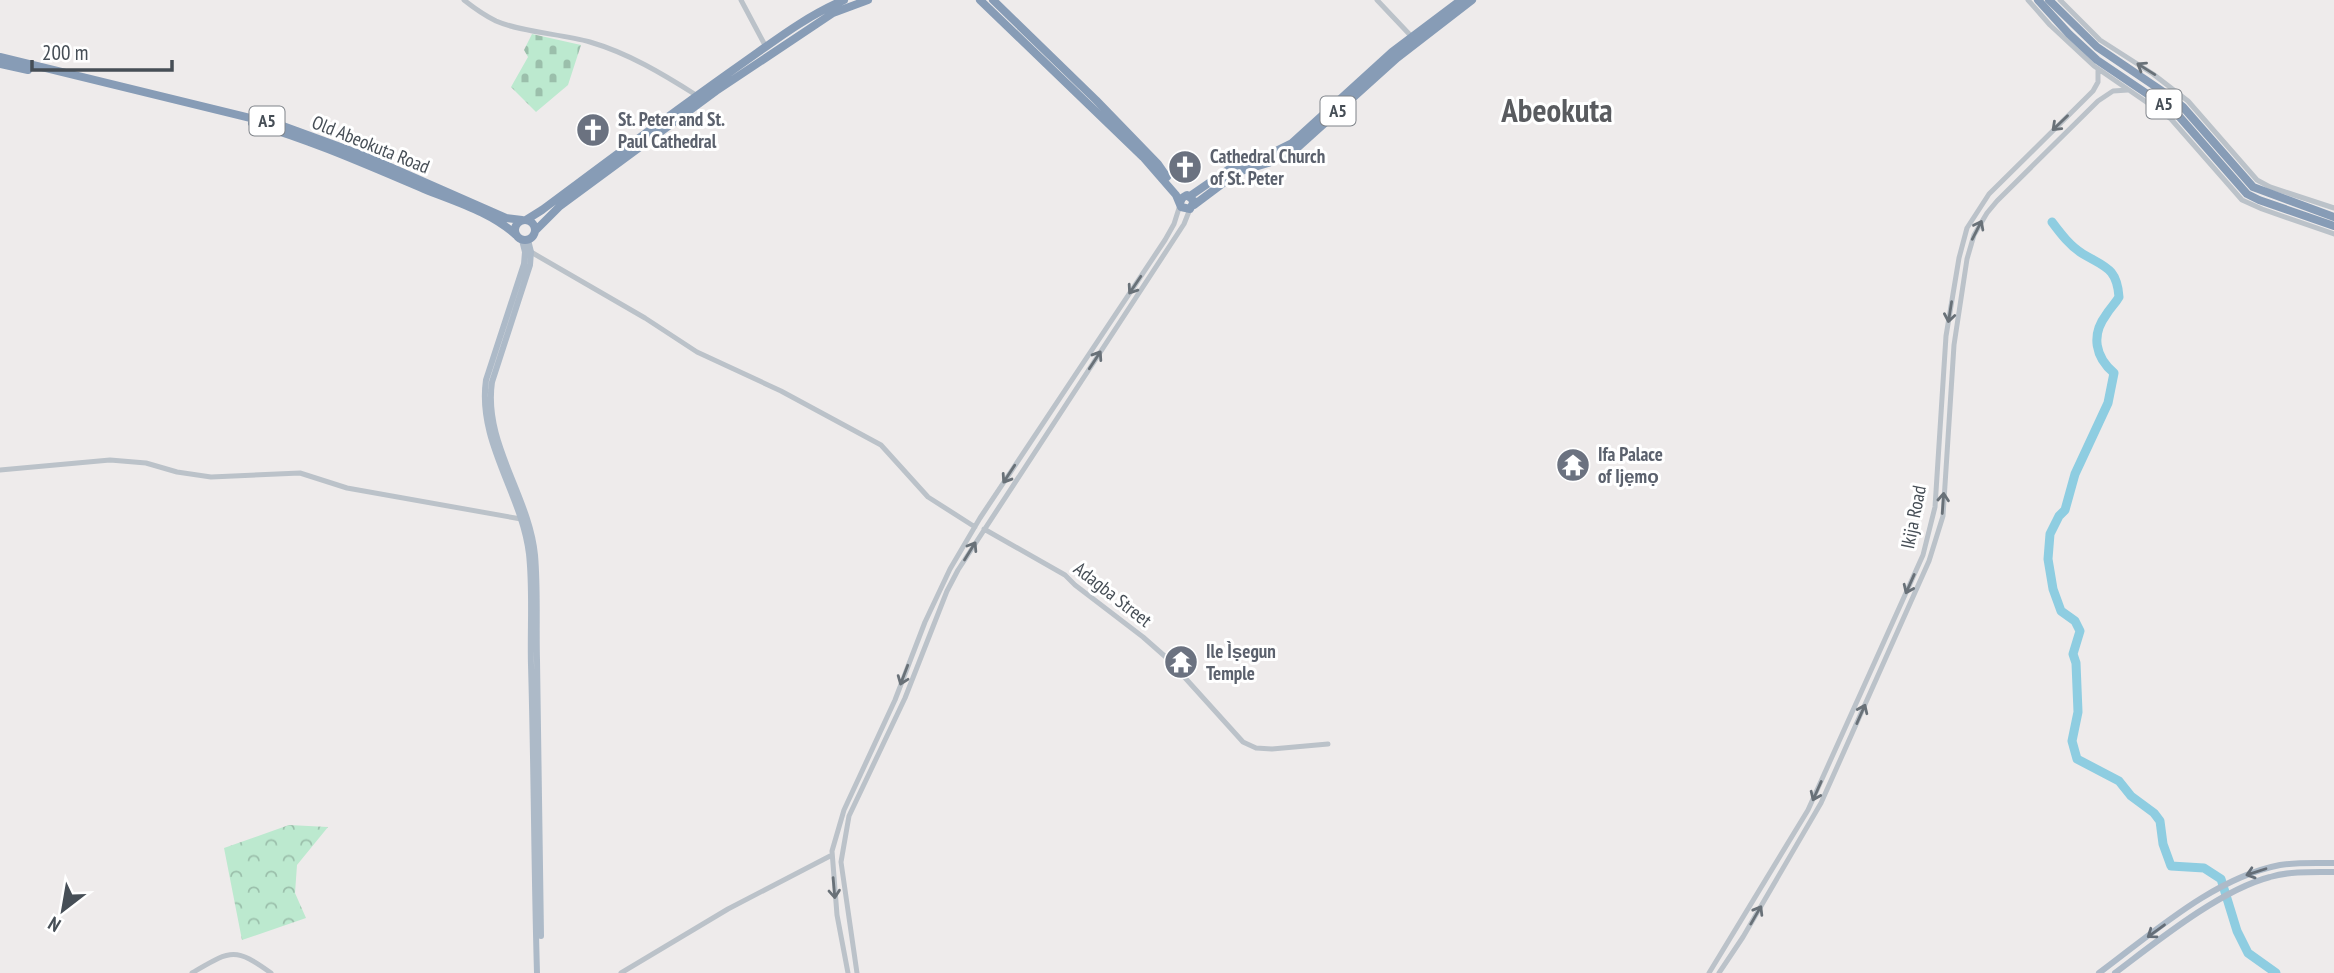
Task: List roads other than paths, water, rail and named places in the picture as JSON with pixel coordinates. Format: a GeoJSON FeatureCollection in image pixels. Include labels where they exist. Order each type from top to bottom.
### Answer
{"type":"FeatureCollection","features":[{"type":"Feature","properties":{"kind":"highway"},"geometry":{"type":"LineString","coordinates":[[844,0],[823,9],[696,95],[542,210],[516,225],[522,238],[534,236],[536,230],[560,206],[716,91],[833,13],[868,0]]}},
{"type":"Feature","properties":{"kind":"highway"},"geometry":{"type":"LineString","coordinates":[[980,0],[1024,36],[1158,164],[1178,190],[1194,201],[1192,207],[1186,209],[1180,204],[1176,195],[1143,157],[1024,36],[993,0]]}},
{"type":"Feature","properties":{"kind":"highway","name":"A5"},"geometry":{"type":"LineString","coordinates":[[1188,195],[1235,165],[1268,155],[1292,142],[1375,67],[1461,0]]}},
{"type":"Feature","properties":{"kind":"highway","name":"A5"},"geometry":{"type":"LineString","coordinates":[[1192,207],[1238,172],[1271,162],[1296,149],[1396,58],[1472,0]]}},
{"type":"Feature","properties":{"kind":"highway","name":"A5"},"geometry":{"type":"LineString","coordinates":[[2038,0],[2068,34],[2097,60],[2177,114],[2252,197],[2334,217]]}},
{"type":"Feature","properties":{"kind":"highway","name":"A5"},"geometry":{"type":"LineString","coordinates":[[2049,0],[2097,47],[2183,107],[2248,183],[2287,205],[2334,226]]}},
{"type":"Feature","properties":{"kind":"highway","name":"Old Abeokuta Road"},"geometry":{"type":"LineString","coordinates":[[0,57],[283,126],[365,156],[506,218],[524,220]]}},
{"type":"Feature","properties":{"kind":"highway","name":"Old Abeokuta Road"},"geometry":{"type":"LineString","coordinates":[[0,64],[219,114],[282,132],[465,205],[501,222],[522,238]]}},
{"type":"Feature","properties":{"kind":"highway"},"geometry":{"type":"LineString","coordinates":[[1180,204],[1182,198],[1188,195]]}},
{"type":"Feature","properties":{"kind":"highway"},"geometry":{"type":"LineString","coordinates":[[524,220],[533,223],[536,230]]}},
{"type":"Feature","properties":{"kind":"main road"},"geometry":{"type":"LineString","coordinates":[[522,238],[531,252],[530,265],[492,382],[490,397],[491,414],[499,445],[527,518],[534,552],[537,617],[539,973]]}},
{"type":"Feature","properties":{"kind":"main road"},"geometry":{"type":"LineString","coordinates":[[522,238],[524,264],[486,380],[484,396],[485,414],[493,446],[520,519],[528,553],[539,973]]}},
{"type":"Feature","properties":{"kind":"main road"},"geometry":{"type":"LineString","coordinates":[[2099,973],[2227,883],[2278,866],[2334,863]]}},
{"type":"Feature","properties":{"kind":"main road"},"geometry":{"type":"LineString","coordinates":[[2115,973],[2167,934],[2252,882],[2272,876],[2334,872]]}},
{"type":"Feature","properties":{"kind":"street"},"geometry":{"type":"LineString","coordinates":[[464,0],[502,23],[587,41],[616,51],[652,68],[696,95]]}},
{"type":"Feature","properties":{"kind":"street"},"geometry":{"type":"LineString","coordinates":[[741,0],[766,47]]}},
{"type":"Feature","properties":{"kind":"street"},"geometry":{"type":"LineString","coordinates":[[1377,0],[1412,37]]}},
{"type":"Feature","properties":{"kind":"street"},"geometry":{"type":"LineString","coordinates":[[2028,0],[2063,39],[2098,70],[2171,119],[2242,200],[2334,234]]}},
{"type":"Feature","properties":{"kind":"street"},"geometry":{"type":"LineString","coordinates":[[2060,0],[2100,40],[2188,101],[2257,180],[2270,187],[2334,208]]}},
{"type":"Feature","properties":{"kind":"street","name":"Ikija Road"},"geometry":{"type":"LineString","coordinates":[[1709,973],[1808,810],[1923,555],[1934,508],[1946,336],[1959,258],[1967,228],[1989,194],[2093,91],[2098,82],[2098,70]]}},
{"type":"Feature","properties":{"kind":"street"},"geometry":{"type":"LineString","coordinates":[[2152,104],[2167,84]]}},
{"type":"Feature","properties":{"kind":"street","name":"Ikija Road"},"geometry":{"type":"LineString","coordinates":[[1719,973],[1821,803],[1933,550],[1942,516],[1954,345],[1967,259],[1974,235],[1997,201],[2098,101],[2113,92],[2128,90]]}},
{"type":"Feature","properties":{"kind":"street"},"geometry":{"type":"LineString","coordinates":[[848,973],[837,915],[832,855],[838,824],[895,700],[925,622],[950,569],[975,527],[1165,240],[1174,224],[1180,204]]}},
{"type":"Feature","properties":{"kind":"street"},"geometry":{"type":"LineString","coordinates":[[857,973],[841,862],[849,816],[905,698],[947,591],[984,529],[1184,224],[1192,207]]}},
{"type":"Feature","properties":{"kind":"street"},"geometry":{"type":"LineString","coordinates":[[531,252],[645,318],[696,352],[781,391],[881,446],[928,497],[975,527]]}},
{"type":"Feature","properties":{"kind":"street"},"geometry":{"type":"LineString","coordinates":[[0,470],[110,460],[146,463],[177,472],[211,477],[300,473],[347,488],[520,519]]}},
{"type":"Feature","properties":{"kind":"street","name":"Adagba Street"},"geometry":{"type":"LineString","coordinates":[[984,529],[1065,575],[1143,637],[1203,695],[1234,735],[1243,742],[1256,748],[1296,748],[1328,744]]}},
{"type":"Feature","properties":{"kind":"street"},"geometry":{"type":"LineString","coordinates":[[621,973],[702,924],[832,855]]}},
{"type":"Feature","properties":{"kind":"street"},"geometry":{"type":"LineString","coordinates":[[191,973],[216,959],[236,953],[251,958],[271,973]]}},
{"type":"Feature","properties":{"kind":"waterway"},"geometry":{"type":"LineString","coordinates":[[2052,222],[2074,247],[2113,274],[2119,297],[2101,323],[2097,338],[2099,353],[2114,373],[2108,403],[2075,474],[2065,510],[2050,534],[2048,559],[2053,589],[2061,611],[2075,621],[2080,631],[2073,654],[2076,663],[2078,712],[2072,741],[2077,759],[2119,781],[2131,796],[2154,813],[2160,821],[2163,844],[2171,866],[2204,868],[2221,879],[2237,931],[2248,953],[2276,973]]}},
{"type":"Feature","properties":{"kind":"place","name":"St. Peter and St. Paul Cathedral"},"geometry":{"type":"Point","coordinates":[593,130]}},
{"type":"Feature","properties":{"kind":"place","name":"Cathedral Church of St. Peter"},"geometry":{"type":"Point","coordinates":[1185,167]}},
{"type":"Feature","properties":{"kind":"place","name":"Ifa Palace of Ijẹmọ"},"geometry":{"type":"Point","coordinates":[1573,465]}},
{"type":"Feature","properties":{"kind":"place","name":"Ile Ìṣegun Temple"},"geometry":{"type":"Point","coordinates":[1181,662]}},
{"type":"Feature","properties":{"kind":"district","name":"Abeokuta"},"geometry":{"type":"Point","coordinates":[1557,110]}}]}
